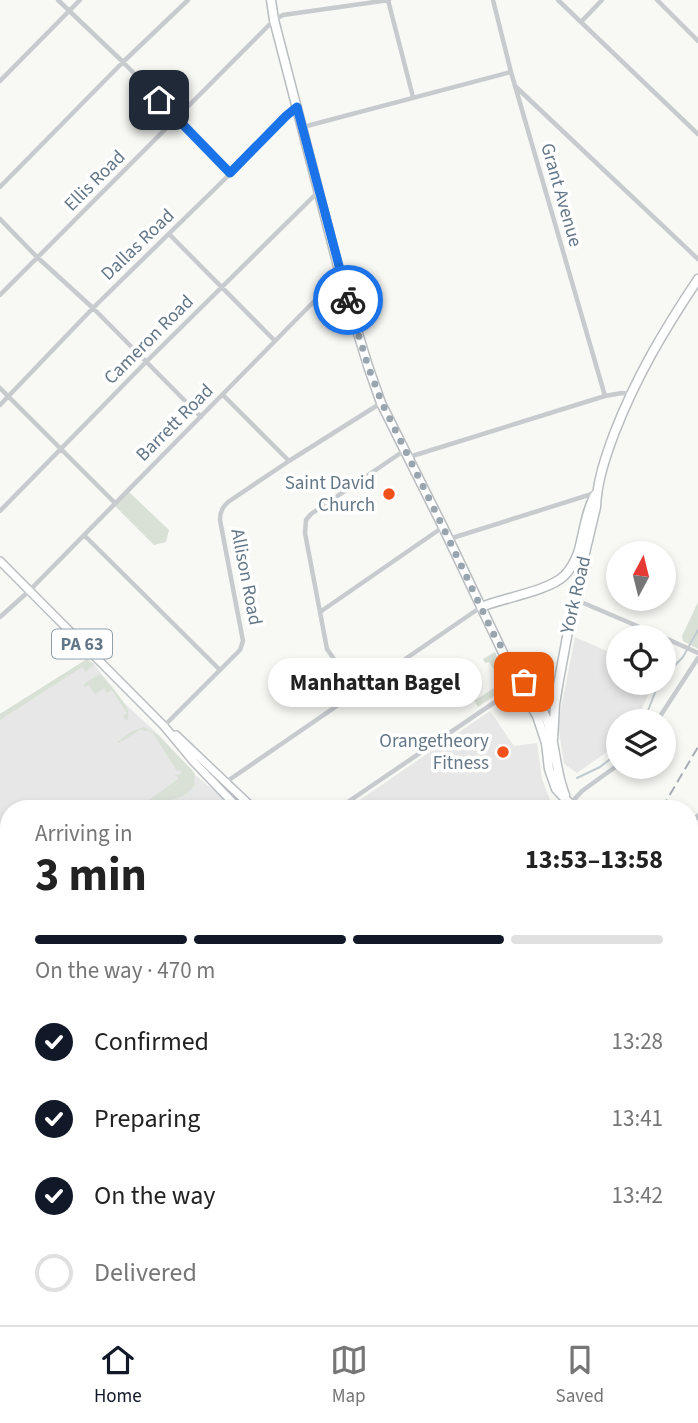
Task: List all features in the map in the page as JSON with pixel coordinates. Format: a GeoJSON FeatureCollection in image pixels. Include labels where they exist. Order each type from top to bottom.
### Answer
{"type":"FeatureCollection","features":[{"type":"Feature","properties":{"kind":"highway"},"geometry":{"type":"LineString","coordinates":[[271,0],[341,274],[368,366],[382,403],[495,637],[537,716],[546,743],[549,769],[564,800]]}},
{"type":"Feature","properties":{"kind":"highway","name":"York Road"},"geometry":{"type":"LineString","coordinates":[[553,740],[555,704],[574,599],[596,507],[597,492],[610,446],[630,394],[659,338],[698,279]]}},
{"type":"Feature","properties":{"kind":"highway","name":"York Road"},"geometry":{"type":"LineString","coordinates":[[481,607],[547,586],[563,578],[578,554],[588,507],[597,492]]}},
{"type":"Feature","properties":{"kind":"highway"},"geometry":{"type":"LineString","coordinates":[[522,684],[546,716],[559,780],[567,800]]}},
{"type":"Feature","properties":{"kind":"main road","name":"PA 63"},"geometry":{"type":"LineString","coordinates":[[0,561],[164,726],[230,800]]}},
{"type":"Feature","properties":{"kind":"main road","name":"PA 63"},"geometry":{"type":"LineString","coordinates":[[164,726],[245,800]]}},
{"type":"Feature","properties":{"kind":"street"},"geometry":{"type":"LineString","coordinates":[[58,0],[123,62],[230,173]]}},
{"type":"Feature","properties":{"kind":"street"},"geometry":{"type":"LineString","coordinates":[[0,81],[79,0]]}},
{"type":"Feature","properties":{"kind":"street"},"geometry":{"type":"LineString","coordinates":[[0,187],[188,0]]}},
{"type":"Feature","properties":{"kind":"street"},"geometry":{"type":"LineString","coordinates":[[274,20],[284,15],[388,0],[413,97]]}},
{"type":"Feature","properties":{"kind":"street","name":"Grant Avenue"},"geometry":{"type":"LineString","coordinates":[[493,0],[511,72],[606,396]]}},
{"type":"Feature","properties":{"kind":"street"},"geometry":{"type":"LineString","coordinates":[[558,0],[698,134]]}},
{"type":"Feature","properties":{"kind":"street"},"geometry":{"type":"LineString","coordinates":[[581,22],[602,0]]}},
{"type":"Feature","properties":{"kind":"street"},"geometry":{"type":"LineString","coordinates":[[657,0],[698,41]]}},
{"type":"Feature","properties":{"kind":"street","name":"Ellis Road"},"geometry":{"type":"LineString","coordinates":[[0,295],[274,20]]}},
{"type":"Feature","properties":{"kind":"street"},"geometry":{"type":"LineString","coordinates":[[303,127],[511,72]]}},
{"type":"Feature","properties":{"kind":"street"},"geometry":{"type":"LineString","coordinates":[[515,86],[698,259]]}},
{"type":"Feature","properties":{"kind":"street","name":"Dallas Road"},"geometry":{"type":"LineString","coordinates":[[0,405],[93,308],[297,107]]}},
{"type":"Feature","properties":{"kind":"street","name":"Cameron Road"},"geometry":{"type":"LineString","coordinates":[[0,511],[319,190]]}},
{"type":"Feature","properties":{"kind":"street"},"geometry":{"type":"LineString","coordinates":[[0,219],[201,417]]}},
{"type":"Feature","properties":{"kind":"street"},"geometry":{"type":"LineString","coordinates":[[169,234],[275,341]]}},
{"type":"Feature","properties":{"kind":"street","name":"Barrett Road"},"geometry":{"type":"LineString","coordinates":[[0,617],[29,591],[341,274]]}},
{"type":"Feature","properties":{"kind":"street"},"geometry":{"type":"LineString","coordinates":[[0,388],[115,503]]}},
{"type":"Feature","properties":{"kind":"street"},"geometry":{"type":"LineString","coordinates":[[356,691],[327,649],[305,533],[306,520],[311,514],[407,454],[460,441],[606,396],[630,394]]}},
{"type":"Feature","properties":{"kind":"street"},"geometry":{"type":"LineString","coordinates":[[223,395],[289,461]]}},
{"type":"Feature","properties":{"kind":"street","name":"Allison Road"},"geometry":{"type":"LineString","coordinates":[[164,726],[240,650],[243,640],[220,513],[223,507],[289,461],[382,403]]}},
{"type":"Feature","properties":{"kind":"street"},"geometry":{"type":"LineString","coordinates":[[449,539],[597,492]]}},
{"type":"Feature","properties":{"kind":"street"},"geometry":{"type":"LineString","coordinates":[[320,612],[443,527]]}},
{"type":"Feature","properties":{"kind":"street"},"geometry":{"type":"LineString","coordinates":[[84,535],[220,670]]}},
{"type":"Feature","properties":{"kind":"street"},"geometry":{"type":"LineString","coordinates":[[574,599],[635,625]]}},
{"type":"Feature","properties":{"kind":"street"},"geometry":{"type":"LineString","coordinates":[[226,782],[481,607]]}},
{"type":"Feature","properties":{"kind":"street"},"geometry":{"type":"LineString","coordinates":[[664,709],[696,654],[676,643]]}},
{"type":"Feature","properties":{"kind":"street"},"geometry":{"type":"LineString","coordinates":[[350,800],[522,684]]}},
{"type":"Feature","properties":{"kind":"street"},"geometry":{"type":"LineString","coordinates":[[575,800],[582,791],[606,774]]}},
{"type":"Feature","properties":{"kind":"shaded area"},"geometry":{"type":"Polygon","coordinates":[[[129,492],[169,530],[166,542],[154,545],[115,506],[129,492]]]}},
{"type":"Feature","properties":{"kind":"shaded area"},"geometry":{"type":"Polygon","coordinates":[[[698,602],[698,649],[683,641],[682,636],[698,602]]]}},
{"type":"Feature","properties":{"kind":"shaded area"},"geometry":{"type":"Polygon","coordinates":[[[575,637],[606,651],[606,695],[648,695],[642,709],[606,709],[606,752],[577,773],[564,764],[558,724],[575,637]]]}},
{"type":"Feature","properties":{"kind":"shaded area"},"geometry":{"type":"Polygon","coordinates":[[[495,652],[508,682],[506,688],[478,707],[472,697],[476,700],[497,686],[494,680],[498,676],[489,662],[485,663],[483,659],[495,652]]]}},
{"type":"Feature","properties":{"kind":"shaded area"},"geometry":{"type":"Polygon","coordinates":[[[87,659],[94,664],[122,701],[161,737],[195,775],[225,800],[0,800],[0,714],[87,659]]]}},
{"type":"Feature","properties":{"kind":"shaded area"},"geometry":{"type":"Polygon","coordinates":[[[87,659],[94,664],[86,672],[82,667],[0,720],[0,714],[87,659]]]}},
{"type":"Feature","properties":{"kind":"shaded area"},"geometry":{"type":"Polygon","coordinates":[[[100,674],[127,708],[128,714],[127,721],[123,716],[127,713],[112,690],[107,693],[104,688],[95,694],[89,685],[84,687],[85,683],[100,674]]]}},
{"type":"Feature","properties":{"kind":"shaded area"},"geometry":{"type":"Polygon","coordinates":[[[490,711],[514,746],[537,743],[542,779],[550,800],[360,800],[490,711]]]}},
{"type":"Feature","properties":{"kind":"shaded area"},"geometry":{"type":"Polygon","coordinates":[[[144,727],[158,735],[193,771],[195,784],[190,791],[169,800],[149,800],[178,779],[174,775],[182,774],[180,770],[177,771],[153,733],[148,730],[141,729],[117,742],[144,727]]]}},
{"type":"Feature","properties":{"kind":"waterway"},"geometry":{"type":"LineString","coordinates":[[676,664],[698,630]]}},
{"type":"Feature","properties":{"kind":"waterway"},"geometry":{"type":"LineString","coordinates":[[649,709],[654,695]]}},
{"type":"Feature","properties":{"kind":"waterway"},"geometry":{"type":"LineString","coordinates":[[577,778],[606,762]]}},
{"type":"Feature","properties":{"kind":"railway"},"geometry":{"type":"LineString","coordinates":[[667,800],[698,747]]}},
{"type":"Feature","properties":{"kind":"way so far"},"geometry":{"type":"LineString","coordinates":[[348,300],[382,403],[495,637],[524,682]]}},
{"type":"Feature","properties":{"kind":"place","name":"Saint David Church"},"geometry":{"type":"Point","coordinates":[389,494]}},
{"type":"Feature","properties":{"kind":"place","name":"Manhattan Bagel"},"geometry":{"type":"Point","coordinates":[524,682]}},
{"type":"Feature","properties":{"kind":"place","name":"Orangetheory Fitness"},"geometry":{"type":"Point","coordinates":[503,752]}},
{"type":"Feature","properties":{"kind":"route"},"geometry":{"type":"LineString","coordinates":[[159,100],[230,173],[297,107],[348,300]]}}]}
